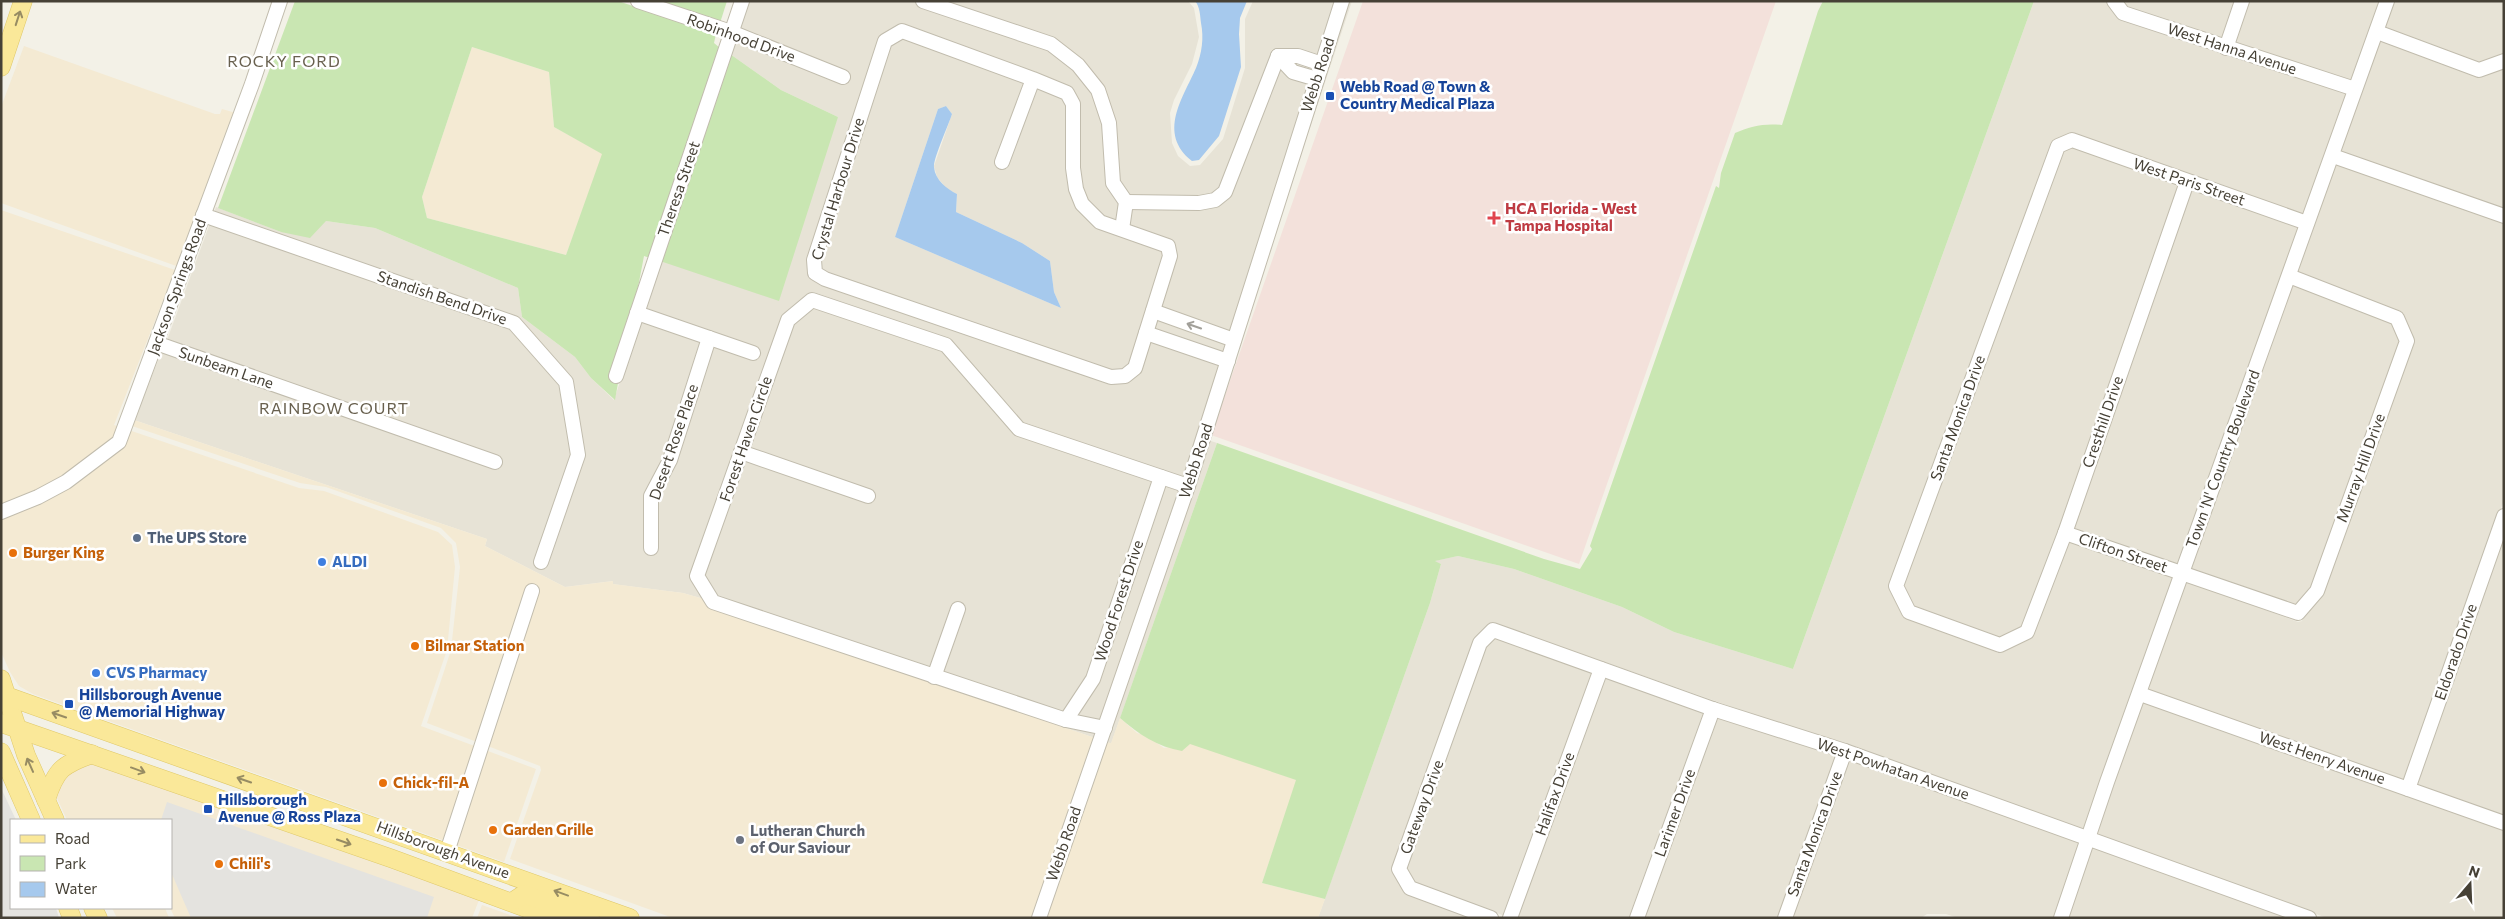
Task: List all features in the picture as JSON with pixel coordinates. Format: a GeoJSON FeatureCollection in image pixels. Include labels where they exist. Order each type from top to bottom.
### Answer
{"type":"FeatureCollection","features":[{"type":"Feature","properties":{"kind":"main road"},"geometry":{"type":"LineString","coordinates":[[1,67],[23,1]]}},
{"type":"Feature","properties":{"kind":"main road"},"geometry":{"type":"LineString","coordinates":[[1,679],[9,726],[26,755],[55,819]]}},
{"type":"Feature","properties":{"kind":"main road","name":"Hillsborough Avenue"},"geometry":{"type":"LineString","coordinates":[[4,695],[630,918]]}},
{"type":"Feature","properties":{"kind":"main road","name":"Hillsborough Avenue"},"geometry":{"type":"LineString","coordinates":[[9,726],[393,859],[553,918]]}},
{"type":"Feature","properties":{"kind":"main road"},"geometry":{"type":"LineString","coordinates":[[1,752],[31,819]]}},
{"type":"Feature","properties":{"kind":"main road"},"geometry":{"type":"LineString","coordinates":[[46,800],[53,779],[60,768],[92,754]]}},
{"type":"Feature","properties":{"kind":"main road"},"geometry":{"type":"LineString","coordinates":[[298,826],[306,801]]}},
{"type":"Feature","properties":{"kind":"main road"},"geometry":{"type":"LineString","coordinates":[[393,859],[417,852],[486,876],[506,873]]}},
{"type":"Feature","properties":{"kind":"main road"},"geometry":{"type":"LineString","coordinates":[[510,902],[524,894],[590,918]]}},
{"type":"Feature","properties":{"kind":"street","name":"Jackson Springs Road"},"geometry":{"type":"LineString","coordinates":[[1,512],[38,497],[66,482],[119,442],[280,1]]}},
{"type":"Feature","properties":{"kind":"street","name":"Robinhood Drive"},"geometry":{"type":"LineString","coordinates":[[638,1],[731,32],[843,77]]}},
{"type":"Feature","properties":{"kind":"street","name":"Theresa Street"},"geometry":{"type":"LineString","coordinates":[[616,376],[742,1]]}},
{"type":"Feature","properties":{"kind":"street"},"geometry":{"type":"LineString","coordinates":[[923,1],[1050,44],[1078,65],[1098,90],[1109,122],[1113,183],[1126,202],[1122,229]]}},
{"type":"Feature","properties":{"kind":"street","name":"Webb Road"},"geometry":{"type":"LineString","coordinates":[[1039,918],[1188,486],[1342,1]]}},
{"type":"Feature","properties":{"kind":"street","name":"West Hanna Avenue"},"geometry":{"type":"LineString","coordinates":[[2114,1],[2123,13],[2355,89]]}},
{"type":"Feature","properties":{"kind":"street"},"geometry":{"type":"LineString","coordinates":[[2226,48],[2242,1]]}},
{"type":"Feature","properties":{"kind":"street","name":"Town 'N' Country Boulevard"},"geometry":{"type":"LineString","coordinates":[[2061,918],[2182,573],[2387,1]]}},
{"type":"Feature","properties":{"kind":"street","name":"Crystal Harbour Drive"},"geometry":{"type":"LineString","coordinates":[[902,31],[1033,80],[1067,93],[1073,104],[1074,168],[1076,189],[1082,204],[1100,222],[1168,246],[1170,256],[1135,368],[1126,376],[1111,377],[824,279],[815,273],[814,260],[885,41],[902,31]]}},
{"type":"Feature","properties":{"kind":"street"},"geometry":{"type":"LineString","coordinates":[[2377,32],[2479,70],[2504,61]]}},
{"type":"Feature","properties":{"kind":"street"},"geometry":{"type":"LineString","coordinates":[[1126,202],[1199,203],[1215,200],[1225,192],[1278,56]]}},
{"type":"Feature","properties":{"kind":"street"},"geometry":{"type":"LineString","coordinates":[[1278,56],[1298,56],[1322,64]]}},
{"type":"Feature","properties":{"kind":"street"},"geometry":{"type":"LineString","coordinates":[[1278,56],[1293,72],[1317,79]]}},
{"type":"Feature","properties":{"kind":"street"},"geometry":{"type":"LineString","coordinates":[[1002,162],[1033,80]]}},
{"type":"Feature","properties":{"kind":"street","name":"West Paris Street"},"geometry":{"type":"LineString","coordinates":[[2072,140],[2307,223]]}},
{"type":"Feature","properties":{"kind":"street","name":"Santa Monica Drive"},"geometry":{"type":"LineString","coordinates":[[2000,645],[1909,612],[1896,586],[2058,146],[2072,140]]}},
{"type":"Feature","properties":{"kind":"street"},"geometry":{"type":"LineString","coordinates":[[2333,156],[2504,216]]}},
{"type":"Feature","properties":{"kind":"street","name":"Cresthill Drive"},"geometry":{"type":"LineString","coordinates":[[2000,645],[2027,632],[2065,533],[2187,182]]}},
{"type":"Feature","properties":{"kind":"street","name":"Standish Bend Drive"},"geometry":{"type":"LineString","coordinates":[[203,215],[514,323],[566,382],[578,455],[541,562]]}},
{"type":"Feature","properties":{"kind":"street","name":"Murray Hill Drive"},"geometry":{"type":"LineString","coordinates":[[2289,276],[2397,318],[2407,342],[2316,591],[2298,613]]}},
{"type":"Feature","properties":{"kind":"street","name":"Forest Haven Circle"},"geometry":{"type":"LineString","coordinates":[[1105,728],[1085,726],[1066,720],[713,602],[697,576],[788,320],[812,300],[946,345],[1019,429],[1188,486]]}},
{"type":"Feature","properties":{"kind":"street"},"geometry":{"type":"LineString","coordinates":[[1153,311],[1234,340]]}},
{"type":"Feature","properties":{"kind":"street"},"geometry":{"type":"LineString","coordinates":[[637,313],[753,353]]}},
{"type":"Feature","properties":{"kind":"street"},"geometry":{"type":"LineString","coordinates":[[1146,333],[1228,361]]}},
{"type":"Feature","properties":{"kind":"street","name":"Desert Rose Place"},"geometry":{"type":"LineString","coordinates":[[651,548],[651,496],[670,460],[709,338]]}},
{"type":"Feature","properties":{"kind":"street","name":"Sunbeam Lane"},"geometry":{"type":"LineString","coordinates":[[156,343],[495,462]]}},
{"type":"Feature","properties":{"kind":"street"},"geometry":{"type":"LineString","coordinates":[[741,452],[868,496]]}},
{"type":"Feature","properties":{"kind":"street","name":"Wood Forest Drive"},"geometry":{"type":"LineString","coordinates":[[1066,720],[1093,679],[1161,477]]}},
{"type":"Feature","properties":{"kind":"street","name":"Eldorado Drive"},"geometry":{"type":"LineString","coordinates":[[2408,789],[2504,516]]}},
{"type":"Feature","properties":{"kind":"street","name":"Clifton Street"},"geometry":{"type":"LineString","coordinates":[[2065,533],[2298,613]]}},
{"type":"Feature","properties":{"kind":"street"},"geometry":{"type":"LineString","coordinates":[[447,852],[532,591]]}},
{"type":"Feature","properties":{"kind":"street"},"geometry":{"type":"LineString","coordinates":[[934,677],[958,609]]}},
{"type":"Feature","properties":{"kind":"street","name":"West Powhatan Avenue"},"geometry":{"type":"LineString","coordinates":[[1480,643],[1494,630],[1713,709],[1845,751],[2309,918]]}},
{"type":"Feature","properties":{"kind":"street","name":"Gateway Drive"},"geometry":{"type":"LineString","coordinates":[[1480,643],[1399,869],[1410,888],[1491,918]]}},
{"type":"Feature","properties":{"kind":"street","name":"Halifax Drive"},"geometry":{"type":"LineString","coordinates":[[1510,918],[1601,669]]}},
{"type":"Feature","properties":{"kind":"street","name":"West Henry Avenue"},"geometry":{"type":"LineString","coordinates":[[2140,694],[2504,823]]}},
{"type":"Feature","properties":{"kind":"street","name":"Larimer Drive"},"geometry":{"type":"LineString","coordinates":[[1638,918],[1713,709]]}},
{"type":"Feature","properties":{"kind":"street","name":"Santa Monica Drive"},"geometry":{"type":"LineString","coordinates":[[1785,918],[1845,751]]}},
{"type":"Feature","properties":{"kind":"shaded area"},"geometry":{"type":"Polygon","coordinates":[[[748,1],[1188,1],[1194,8],[1199,37],[1192,64],[1174,100],[1170,113],[1172,143],[1178,156],[1190,166],[1200,165],[1223,139],[1245,68],[1245,19],[1253,1],[1336,1],[1181,490],[1095,738],[892,668],[860,644],[683,593],[612,584],[613,581],[565,587],[485,546],[487,539],[134,420],[162,351],[498,470],[501,458],[167,340],[216,207],[281,232],[326,221],[375,228],[518,288],[522,317],[575,357],[591,378],[614,400],[640,321],[702,342],[665,458],[646,496],[645,554],[656,553],[657,497],[712,346],[756,360],[760,349],[644,309],[660,261],[838,117],[781,90],[730,54],[734,40],[846,84],[850,73],[738,29],[748,1]],[[946,106],[938,109],[895,237],[1061,308],[1054,292],[1050,261],[1022,243],[956,212],[957,194],[947,189],[937,177],[934,166],[952,114],[946,106]]]}},
{"type":"Feature","properties":{"kind":"shaded area"},"geometry":{"type":"Polygon","coordinates":[[[1347,1],[1352,1],[1243,329],[1347,1]]]}},
{"type":"Feature","properties":{"kind":"shaded area","name":"HCA Florida - West Tampa Hospital"},"geometry":{"type":"Polygon","coordinates":[[[1363,1],[1776,1],[1579,564],[1211,435],[1363,1]]]}},
{"type":"Feature","properties":{"kind":"shaded area"},"geometry":{"type":"Polygon","coordinates":[[[2034,1],[2107,1],[2121,19],[2348,93],[2304,216],[2077,135],[2076,133],[2070,133],[1891,584],[1904,615],[1996,650],[1997,653],[2003,652],[2004,649],[2029,638],[2068,540],[2175,577],[2085,831],[1496,624],[1477,635],[1395,873],[1473,918],[1318,918],[1430,603],[1441,564],[1434,561],[1458,556],[1514,569],[1622,607],[1674,632],[1793,669],[2034,1]]]}},
{"type":"Feature","properties":{"kind":"shaded area"},"geometry":{"type":"Polygon","coordinates":[[[2121,1],[2237,1],[2223,40],[2126,8],[2121,1]]]}},
{"type":"Feature","properties":{"kind":"shaded area"},"geometry":{"type":"Polygon","coordinates":[[[2248,1],[2381,1],[2352,81],[2234,44],[2248,1]]]}},
{"type":"Feature","properties":{"kind":"shaded area"},"geometry":{"type":"Polygon","coordinates":[[[2393,1],[2504,1],[2504,55],[2480,64],[2384,28],[2393,1]]]}},
{"type":"Feature","properties":{"kind":"shaded area"},"geometry":{"type":"Polygon","coordinates":[[[2380,39],[2477,76],[2504,67],[2504,210],[2340,152],[2380,39]]]}},
{"type":"Feature","properties":{"kind":"shaded area"},"geometry":{"type":"Polygon","coordinates":[[[24,46],[215,114],[220,114],[222,109],[236,113],[179,267],[1,203],[1,107],[24,46]]]}},
{"type":"Feature","properties":{"kind":"shaded area"},"geometry":{"type":"Polygon","coordinates":[[[472,47],[549,72],[554,127],[603,154],[566,255],[427,218],[422,197],[472,47]]]}},
{"type":"Feature","properties":{"kind":"shaded area"},"geometry":{"type":"Polygon","coordinates":[[[2072,147],[2180,186],[2060,531],[2023,628],[2000,638],[1913,607],[1902,585],[2062,151],[2072,147]]]}},
{"type":"Feature","properties":{"kind":"shaded area"},"geometry":{"type":"Polygon","coordinates":[[[2336,163],[2504,223],[2504,500],[2405,781],[2147,690],[2185,580],[2298,622],[2302,621],[2412,343],[2403,317],[2404,314],[2399,310],[2397,311],[2296,272],[2336,163]]]}},
{"type":"Feature","properties":{"kind":"shaded area"},"geometry":{"type":"Polygon","coordinates":[[[2190,190],[2300,227],[2179,565],[2072,529],[2190,190]]]}},
{"type":"Feature","properties":{"kind":"shaded area"},"geometry":{"type":"Polygon","coordinates":[[[1,210],[175,270],[114,425],[299,488],[324,491],[438,532],[452,545],[455,567],[447,650],[421,726],[536,769],[504,862],[33,694],[19,686],[1,652],[1,210]]]}},
{"type":"Feature","properties":{"kind":"shaded area"},"geometry":{"type":"Polygon","coordinates":[[[2292,283],[2393,323],[2401,342],[2312,588],[2297,606],[2189,569],[2292,283]]]}},
{"type":"Feature","properties":{"kind":"shaded area"},"geometry":{"type":"Polygon","coordinates":[[[134,420],[487,539],[485,546],[565,587],[613,581],[613,584],[683,593],[860,644],[892,668],[1095,738],[1033,918],[673,918],[510,859],[541,770],[540,766],[427,723],[451,650],[460,567],[456,543],[441,528],[326,487],[300,483],[132,426],[134,420]]]}},
{"type":"Feature","properties":{"kind":"shaded area"},"geometry":{"type":"Polygon","coordinates":[[[1208,440],[1217,443],[1111,744],[1106,742],[1208,440]]]}},
{"type":"Feature","properties":{"kind":"shaded area"},"geometry":{"type":"Polygon","coordinates":[[[2504,532],[2504,816],[2415,785],[2504,532]]]}},
{"type":"Feature","properties":{"kind":"shaded area"},"geometry":{"type":"Polygon","coordinates":[[[1494,637],[1593,673],[1505,916],[1414,883],[1405,868],[1485,646],[1494,637]]]}},
{"type":"Feature","properties":{"kind":"shaded area"},"geometry":{"type":"Polygon","coordinates":[[[1604,677],[1706,713],[1632,918],[1516,918],[1604,677]]]}},
{"type":"Feature","properties":{"kind":"shaded area"},"geometry":{"type":"Polygon","coordinates":[[[2143,701],[2504,829],[2504,918],[2327,918],[2095,835],[2143,701]]]}},
{"type":"Feature","properties":{"kind":"shaded area"},"geometry":{"type":"Polygon","coordinates":[[[1716,716],[1838,755],[1780,918],[1643,918],[1716,716]]]}},
{"type":"Feature","properties":{"kind":"shaded area"},"geometry":{"type":"Polygon","coordinates":[[[1120,718],[1137,733],[1147,736],[1164,748],[1190,743],[1297,780],[1262,883],[1325,899],[1318,918],[1045,918],[1106,742],[1111,743],[1120,718]]]}},
{"type":"Feature","properties":{"kind":"shaded area"},"geometry":{"type":"Polygon","coordinates":[[[1848,759],[2081,843],[2055,918],[1958,918],[1946,914],[1927,914],[1921,918],[1791,918],[1848,759]]]}},
{"type":"Feature","properties":{"kind":"shaded area"},"geometry":{"type":"Polygon","coordinates":[[[94,763],[479,900],[472,918],[175,918],[170,909],[172,819],[67,819],[56,796],[61,775],[94,763]]]}},
{"type":"Feature","properties":{"kind":"shaded area"},"geometry":{"type":"Polygon","coordinates":[[[1,788],[16,819],[10,819],[10,909],[56,909],[59,918],[1,918],[1,788]]]}},
{"type":"Feature","properties":{"kind":"shaded area"},"geometry":{"type":"Polygon","coordinates":[[[167,802],[434,897],[427,918],[191,918],[172,874],[172,819],[161,819],[167,802]]]}},
{"type":"Feature","properties":{"kind":"shaded area"},"geometry":{"type":"Polygon","coordinates":[[[2091,847],[2291,918],[2066,918],[2091,847]]]}},
{"type":"Feature","properties":{"kind":"shaded area"},"geometry":{"type":"Polygon","coordinates":[[[482,905],[518,918],[477,918],[482,905]]]}},
{"type":"Feature","properties":{"kind":"shaded area"},"geometry":{"type":"Polygon","coordinates":[[[112,909],[165,909],[169,918],[117,918],[112,909]]]}},
{"type":"Feature","properties":{"kind":"green space"},"geometry":{"type":"Polygon","coordinates":[[[295,1],[618,1],[716,34],[714,43],[720,48],[650,258],[644,256],[635,303],[609,380],[618,383],[615,400],[591,378],[575,357],[522,317],[518,288],[375,228],[326,221],[310,238],[281,232],[218,208],[295,1]],[[472,47],[422,197],[427,218],[566,255],[602,154],[554,127],[549,72],[472,47]]]}},
{"type":"Feature","properties":{"kind":"green space"},"geometry":{"type":"Polygon","coordinates":[[[657,1],[727,1],[720,23],[657,1]]]}},
{"type":"Feature","properties":{"kind":"green space"},"geometry":{"type":"Polygon","coordinates":[[[1823,1],[2034,1],[1793,669],[1674,632],[1622,607],[1514,569],[1458,556],[1435,561],[1441,564],[1430,603],[1325,899],[1262,883],[1296,780],[1190,744],[1182,751],[1173,749],[1141,734],[1120,718],[1217,443],[1544,559],[1580,569],[1592,549],[1590,546],[1716,186],[1719,188],[1721,173],[1735,133],[1758,126],[1782,125],[1818,11],[1823,1]]]}},
{"type":"Feature","properties":{"kind":"green space"},"geometry":{"type":"Polygon","coordinates":[[[730,54],[781,90],[838,117],[779,301],[660,261],[730,54]]]}},
{"type":"Feature","properties":{"kind":"water"},"geometry":{"type":"Polygon","coordinates":[[[1195,1],[1247,1],[1240,18],[1241,67],[1219,136],[1199,160],[1192,161],[1182,150],[1176,139],[1174,127],[1180,103],[1196,68],[1201,51],[1202,29],[1199,8],[1195,1]]]}},
{"type":"Feature","properties":{"kind":"water"},"geometry":{"type":"Polygon","coordinates":[[[946,106],[952,114],[938,149],[934,167],[939,180],[957,194],[956,212],[1022,243],[1050,261],[1054,292],[1061,308],[895,237],[938,109],[946,106]]]}},
{"type":"Feature","properties":{"kind":"place","name":"Webb Road @ Town & Country Medical Plaza"},"geometry":{"type":"Point","coordinates":[1330,96]}},
{"type":"Feature","properties":{"kind":"place","name":"HCA Florida - West Tampa Hospital"},"geometry":{"type":"Point","coordinates":[1494,218]}},
{"type":"Feature","properties":{"kind":"place","name":"The UPS Store"},"geometry":{"type":"Point","coordinates":[137,538]}},
{"type":"Feature","properties":{"kind":"place","name":"Burger King"},"geometry":{"type":"Point","coordinates":[13,553]}},
{"type":"Feature","properties":{"kind":"place","name":"ALDI"},"geometry":{"type":"Point","coordinates":[322,562]}},
{"type":"Feature","properties":{"kind":"place","name":"Bilmar Station"},"geometry":{"type":"Point","coordinates":[415,646]}},
{"type":"Feature","properties":{"kind":"place","name":"CVS Pharmacy"},"geometry":{"type":"Point","coordinates":[96,673]}},
{"type":"Feature","properties":{"kind":"place","name":"Hillsborough Avenue @ Memorial Highway"},"geometry":{"type":"Point","coordinates":[69,704]}},
{"type":"Feature","properties":{"kind":"place","name":"Chick-fil-A"},"geometry":{"type":"Point","coordinates":[383,783]}},
{"type":"Feature","properties":{"kind":"place","name":"Hillsborough Avenue @ Ross Plaza"},"geometry":{"type":"Point","coordinates":[208,809]}},
{"type":"Feature","properties":{"kind":"place","name":"Garden Grille"},"geometry":{"type":"Point","coordinates":[493,830]}},
{"type":"Feature","properties":{"kind":"place","name":"Lutheran Church of Our Saviour"},"geometry":{"type":"Point","coordinates":[740,840]}},
{"type":"Feature","properties":{"kind":"place","name":"Chili's"},"geometry":{"type":"Point","coordinates":[219,864]}},
{"type":"Feature","properties":{"kind":"district","name":"ROCKY FORD"},"geometry":{"type":"Point","coordinates":[284,61]}},
{"type":"Feature","properties":{"kind":"district","name":"RAINBOW COURT"},"geometry":{"type":"Point","coordinates":[334,408]}}]}
